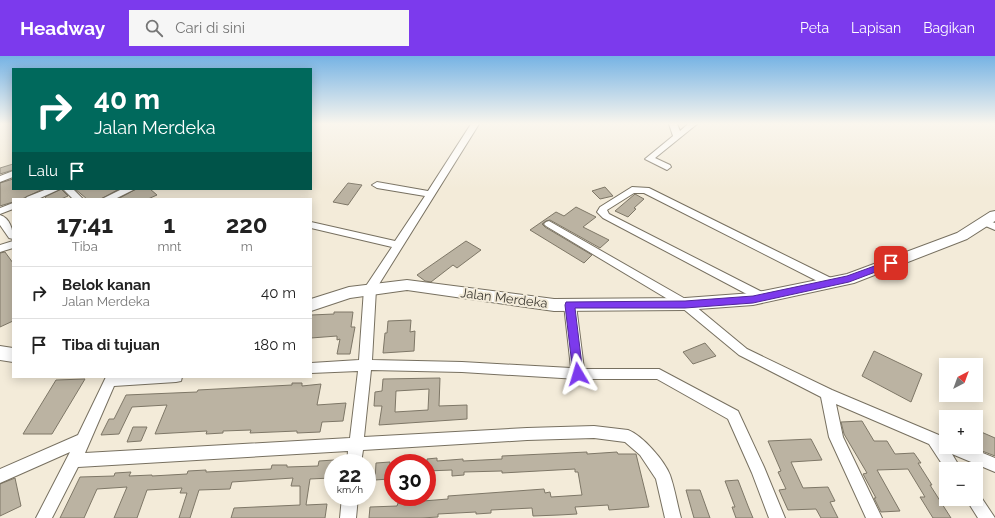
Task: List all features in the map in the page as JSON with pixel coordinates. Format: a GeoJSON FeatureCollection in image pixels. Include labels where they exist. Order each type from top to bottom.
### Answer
{"type":"FeatureCollection","features":[{"type":"Feature","properties":{"kind":"street"},"geometry":{"type":"LineString","coordinates":[[355,454],[370,289],[461,146]]}},
{"type":"Feature","properties":{"kind":"street"},"geometry":{"type":"LineString","coordinates":[[666,167],[649,159],[667,146]]}},
{"type":"Feature","properties":{"kind":"street"},"geometry":{"type":"LineString","coordinates":[[0,179],[12,174]]}},
{"type":"Feature","properties":{"kind":"street"},"geometry":{"type":"LineString","coordinates":[[377,185],[431,194]]}},
{"type":"Feature","properties":{"kind":"street"},"geometry":{"type":"LineString","coordinates":[[32,198],[52,190]]}},
{"type":"Feature","properties":{"kind":"street"},"geometry":{"type":"LineString","coordinates":[[69,190],[77,198]]}},
{"type":"Feature","properties":{"kind":"street"},"geometry":{"type":"LineString","coordinates":[[109,198],[128,190]]}},
{"type":"Feature","properties":{"kind":"street"},"geometry":{"type":"LineString","coordinates":[[762,297],[606,216],[602,212],[603,209],[632,190],[646,190],[831,283]]}},
{"type":"Feature","properties":{"kind":"street"},"geometry":{"type":"LineString","coordinates":[[0,211],[12,206]]}},
{"type":"Feature","properties":{"kind":"street"},"geometry":{"type":"LineString","coordinates":[[0,218],[12,235]]}},
{"type":"Feature","properties":{"kind":"street","name":"Jalan Merdeka"},"geometry":{"type":"LineString","coordinates":[[312,305],[349,293],[407,285],[554,305],[685,304],[762,297],[849,279],[962,236],[991,221]]}},
{"type":"Feature","properties":{"kind":"street"},"geometry":{"type":"LineString","coordinates":[[549,224],[685,304],[743,352],[827,394],[939,442]]}},
{"type":"Feature","properties":{"kind":"street"},"geometry":{"type":"LineString","coordinates":[[312,225],[398,245]]}},
{"type":"Feature","properties":{"kind":"street"},"geometry":{"type":"LineString","coordinates":[[0,249],[12,244]]}},
{"type":"Feature","properties":{"kind":"street"},"geometry":{"type":"LineString","coordinates":[[570,305],[578,374]]}},
{"type":"Feature","properties":{"kind":"street"},"geometry":{"type":"LineString","coordinates":[[0,353],[12,355]]}},
{"type":"Feature","properties":{"kind":"street"},"geometry":{"type":"LineString","coordinates":[[312,368],[364,365],[462,367],[578,374],[659,374],[733,416],[759,472],[777,518]]}},
{"type":"Feature","properties":{"kind":"street"},"geometry":{"type":"LineString","coordinates":[[44,518],[74,460],[111,379],[144,378]]}},
{"type":"Feature","properties":{"kind":"street"},"geometry":{"type":"LineString","coordinates":[[827,394],[836,437],[874,518]]}},
{"type":"Feature","properties":{"kind":"street"},"geometry":{"type":"LineString","coordinates":[[74,460],[526,434],[594,432],[628,436],[645,450],[662,476],[673,518]]}},
{"type":"Feature","properties":{"kind":"street"},"geometry":{"type":"LineString","coordinates":[[0,476],[83,440]]}},
{"type":"Feature","properties":{"kind":"street"},"geometry":{"type":"LineString","coordinates":[[969,454],[995,465]]}},
{"type":"Feature","properties":{"kind":"street"},"geometry":{"type":"LineString","coordinates":[[348,518],[349,506]]}},
{"type":"Feature","properties":{"kind":"street"},"geometry":{"type":"LineString","coordinates":[[979,506],[987,518]]}},
{"type":"Feature","properties":{"kind":"building"},"geometry":{"type":"Polygon","coordinates":[[[12,164],[12,170],[0,174],[0,168],[12,164]]]}},
{"type":"Feature","properties":{"kind":"building"},"geometry":{"type":"Polygon","coordinates":[[[12,179],[12,190],[41,190],[24,198],[12,198],[12,202],[0,206],[0,183],[12,179]]]}},
{"type":"Feature","properties":{"kind":"building"},"geometry":{"type":"Polygon","coordinates":[[[348,183],[362,185],[348,205],[333,202],[348,183]]]}},
{"type":"Feature","properties":{"kind":"building"},"geometry":{"type":"Polygon","coordinates":[[[605,187],[613,196],[600,199],[592,191],[605,187]]]}},
{"type":"Feature","properties":{"kind":"building"},"geometry":{"type":"Polygon","coordinates":[[[59,190],[62,190],[68,196],[63,198],[45,197],[59,190]]]}},
{"type":"Feature","properties":{"kind":"building"},"geometry":{"type":"Polygon","coordinates":[[[76,190],[117,190],[103,198],[86,198],[76,190]]]}},
{"type":"Feature","properties":{"kind":"building"},"geometry":{"type":"Polygon","coordinates":[[[134,190],[151,190],[157,195],[150,198],[120,198],[134,190]]]}},
{"type":"Feature","properties":{"kind":"building"},"geometry":{"type":"Polygon","coordinates":[[[635,194],[644,199],[634,208],[636,209],[628,217],[615,211],[635,194]]]}},
{"type":"Feature","properties":{"kind":"building"},"geometry":{"type":"Polygon","coordinates":[[[576,207],[596,217],[583,227],[609,240],[600,248],[550,220],[542,224],[592,255],[584,263],[530,230],[556,212],[564,216],[576,207]]]}},
{"type":"Feature","properties":{"kind":"building"},"geometry":{"type":"Polygon","coordinates":[[[466,241],[481,250],[457,268],[453,265],[431,282],[425,281],[417,275],[466,241]]]}},
{"type":"Feature","properties":{"kind":"building"},"geometry":{"type":"Polygon","coordinates":[[[5,252],[12,262],[12,321],[0,327],[0,253],[5,252]]]}},
{"type":"Feature","properties":{"kind":"building"},"geometry":{"type":"Polygon","coordinates":[[[334,312],[353,312],[351,327],[355,327],[350,354],[337,354],[340,339],[337,340],[337,336],[312,338],[312,315],[334,314],[334,312]]]}},
{"type":"Feature","properties":{"kind":"building"},"geometry":{"type":"Polygon","coordinates":[[[411,320],[410,332],[415,331],[414,351],[383,353],[388,321],[411,320]]]}},
{"type":"Feature","properties":{"kind":"building"},"geometry":{"type":"Polygon","coordinates":[[[705,343],[716,356],[693,364],[683,352],[705,343]]]}},
{"type":"Feature","properties":{"kind":"building"},"geometry":{"type":"Polygon","coordinates":[[[874,351],[922,374],[911,402],[862,376],[874,351]]]}},
{"type":"Feature","properties":{"kind":"building"},"geometry":{"type":"Polygon","coordinates":[[[440,378],[439,406],[467,405],[467,419],[379,425],[382,406],[374,406],[375,392],[382,391],[383,379],[440,378]],[[429,389],[396,391],[395,412],[428,410],[429,389]]]}},
{"type":"Feature","properties":{"kind":"building"},"geometry":{"type":"Polygon","coordinates":[[[85,379],[52,434],[23,434],[56,380],[85,379]]]}},
{"type":"Feature","properties":{"kind":"building"},"geometry":{"type":"Polygon","coordinates":[[[292,383],[302,383],[302,386],[321,384],[317,405],[346,403],[343,421],[322,422],[320,432],[297,433],[297,431],[250,433],[251,430],[223,431],[223,433],[206,434],[207,431],[155,434],[167,405],[132,407],[119,434],[101,435],[109,419],[114,419],[126,395],[197,392],[198,390],[292,385],[292,383]]]}},
{"type":"Feature","properties":{"kind":"building"},"geometry":{"type":"Polygon","coordinates":[[[862,421],[874,441],[887,441],[895,454],[914,453],[921,463],[918,463],[939,499],[939,506],[943,506],[951,518],[933,518],[920,497],[925,497],[908,469],[877,470],[900,511],[881,512],[874,498],[876,498],[863,474],[867,473],[844,434],[841,422],[862,421]]]}},
{"type":"Feature","properties":{"kind":"building"},"geometry":{"type":"Polygon","coordinates":[[[133,427],[147,427],[141,441],[127,442],[133,427]]]}},
{"type":"Feature","properties":{"kind":"building"},"geometry":{"type":"Polygon","coordinates":[[[983,433],[995,438],[995,456],[983,451],[983,433]]]}},
{"type":"Feature","properties":{"kind":"building"},"geometry":{"type":"Polygon","coordinates":[[[811,439],[822,460],[791,462],[803,488],[828,487],[835,501],[830,502],[838,518],[821,518],[816,509],[788,510],[779,490],[786,489],[778,472],[781,471],[768,441],[811,439]]]}},
{"type":"Feature","properties":{"kind":"building"},"geometry":{"type":"Polygon","coordinates":[[[587,452],[587,454],[617,452],[618,454],[636,454],[649,507],[609,510],[608,505],[575,507],[577,514],[559,515],[533,516],[532,508],[491,510],[491,513],[476,514],[476,512],[438,514],[438,517],[369,518],[370,507],[436,506],[436,500],[448,499],[448,496],[544,489],[545,493],[550,492],[551,497],[582,495],[578,472],[575,472],[575,469],[502,473],[502,471],[464,472],[464,475],[452,476],[452,470],[436,471],[436,458],[437,461],[463,459],[463,461],[502,459],[502,456],[587,452]]]}},
{"type":"Feature","properties":{"kind":"building"},"geometry":{"type":"Polygon","coordinates":[[[319,461],[324,461],[324,478],[310,479],[306,505],[324,504],[324,506],[327,506],[325,518],[231,518],[234,508],[300,505],[300,486],[291,486],[293,478],[232,482],[230,489],[199,490],[190,518],[179,518],[187,493],[180,493],[182,488],[147,490],[137,518],[114,518],[127,487],[97,489],[84,518],[60,518],[80,477],[114,476],[115,473],[131,472],[129,476],[187,474],[188,471],[206,470],[206,472],[271,469],[272,465],[287,465],[287,467],[318,466],[319,461]]]}},
{"type":"Feature","properties":{"kind":"building"},"geometry":{"type":"Polygon","coordinates":[[[384,462],[384,479],[376,480],[376,463],[384,462]]]}},
{"type":"Feature","properties":{"kind":"building"},"geometry":{"type":"Polygon","coordinates":[[[15,478],[21,506],[0,516],[0,484],[15,478]]]}},
{"type":"Feature","properties":{"kind":"building"},"geometry":{"type":"Polygon","coordinates":[[[738,480],[753,518],[736,518],[732,507],[735,507],[725,481],[738,480]]]}},
{"type":"Feature","properties":{"kind":"building"},"geometry":{"type":"Polygon","coordinates":[[[686,490],[700,490],[710,518],[694,518],[686,490]]]}},
{"type":"Feature","properties":{"kind":"route"},"geometry":{"type":"LineString","coordinates":[[578,374],[570,305],[685,304],[753,299],[849,279],[891,263]]}}]}
